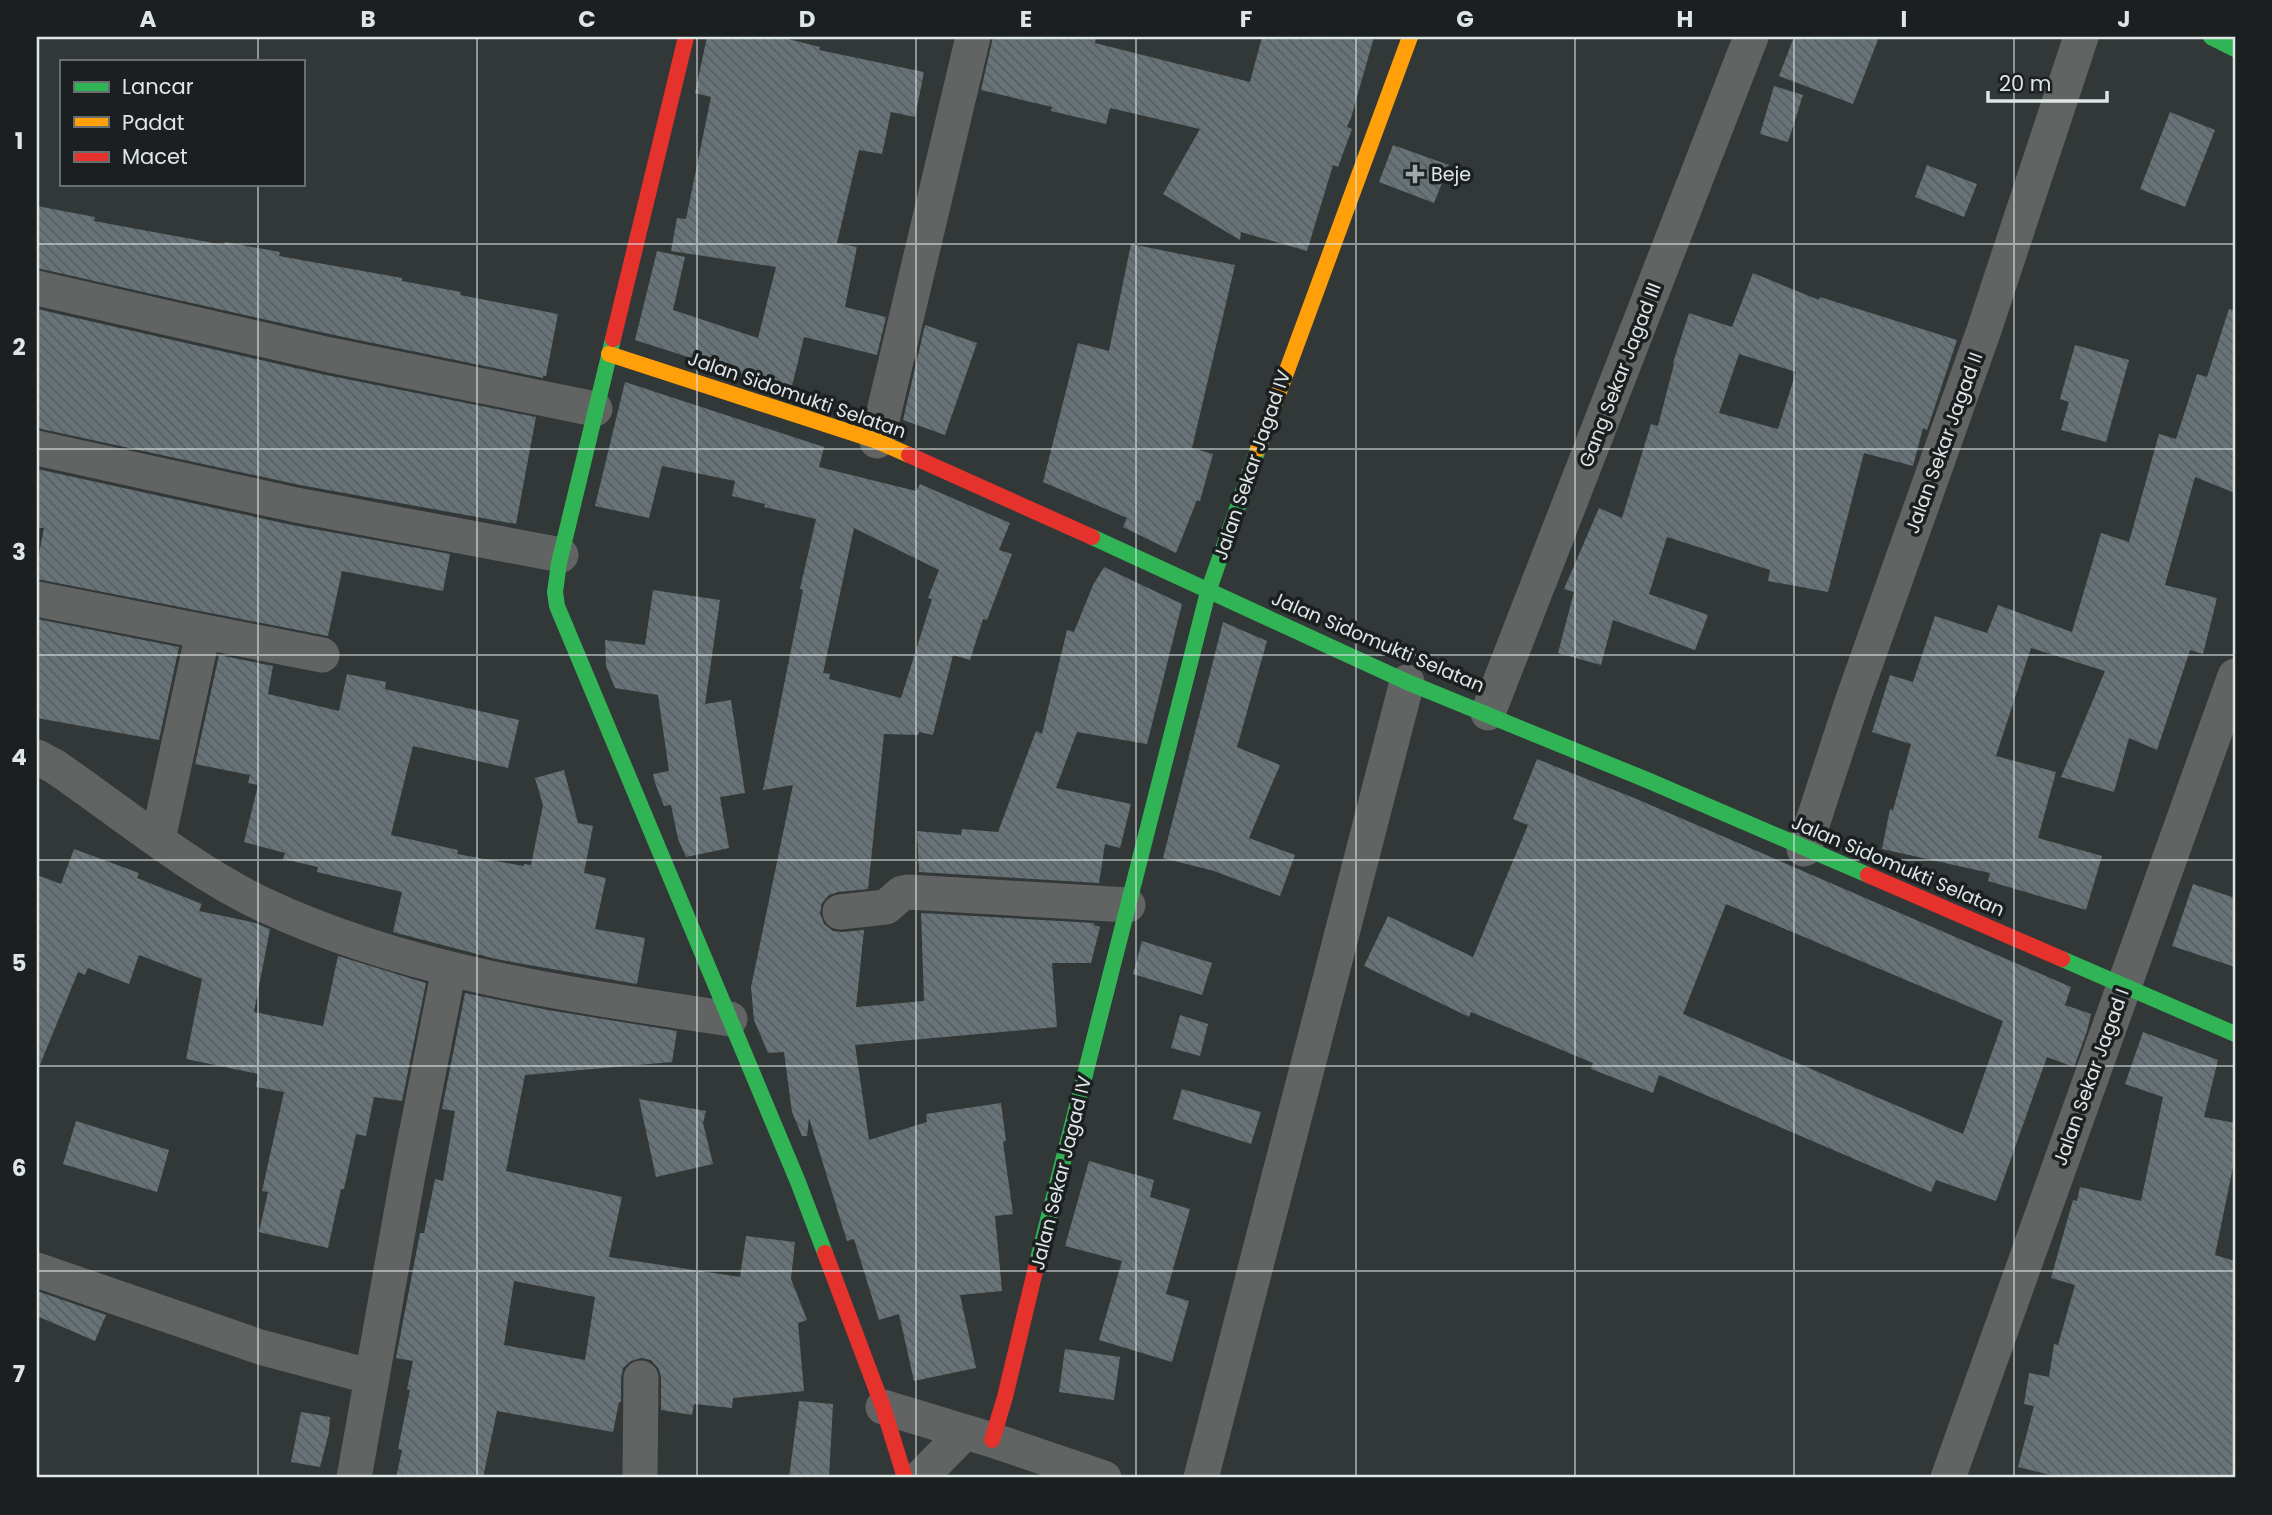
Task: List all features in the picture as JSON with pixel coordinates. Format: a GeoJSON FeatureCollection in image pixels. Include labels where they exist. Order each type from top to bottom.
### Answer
{"type":"FeatureCollection","features":[{"type":"Feature","properties":{"kind":"street"},"geometry":{"type":"LineString","coordinates":[[686,37],[609,354],[586,407],[555,592],[557,606],[798,1182],[883,1407],[905,1478]]}},
{"type":"Feature","properties":{"kind":"street"},"geometry":{"type":"LineString","coordinates":[[877,441],[973,37]]}},
{"type":"Feature","properties":{"kind":"street","name":"Jalan Sekar Jagad IV"},"geometry":{"type":"LineString","coordinates":[[978,1437],[1005,1397],[1208,592],[1282,380],[1410,37]]}},
{"type":"Feature","properties":{"kind":"street","name":"Gang Sekar Jagad III"},"geometry":{"type":"LineString","coordinates":[[1488,713],[1751,37]]}},
{"type":"Feature","properties":{"kind":"street","name":"Jalan Sekar Jagad II"},"geometry":{"type":"LineString","coordinates":[[1804,849],[1853,699],[1984,330],[2081,37]]}},
{"type":"Feature","properties":{"kind":"street"},"geometry":{"type":"LineString","coordinates":[[2211,37],[2235,50]]}},
{"type":"Feature","properties":{"kind":"street"},"geometry":{"type":"LineString","coordinates":[[37,289],[330,355],[586,407]]}},
{"type":"Feature","properties":{"kind":"street","name":"Jalan Sidomukti Selatan"},"geometry":{"type":"LineString","coordinates":[[609,354],[877,441],[1048,516],[1407,682],[1488,713],[1723,812],[2235,1034]]}},
{"type":"Feature","properties":{"kind":"street"},"geometry":{"type":"LineString","coordinates":[[37,448],[559,565]]}},
{"type":"Feature","properties":{"kind":"street"},"geometry":{"type":"LineString","coordinates":[[37,599],[322,655]]}},
{"type":"Feature","properties":{"kind":"street"},"geometry":{"type":"LineString","coordinates":[[158,839],[203,633]]}},
{"type":"Feature","properties":{"kind":"street","name":"Jalan Sekar Jagad I"},"geometry":{"type":"LineString","coordinates":[[1948,1478],[2235,676]]}},
{"type":"Feature","properties":{"kind":"street"},"geometry":{"type":"LineString","coordinates":[[1201,1478],[1407,682]]}},
{"type":"Feature","properties":{"kind":"street"},"geometry":{"type":"LineString","coordinates":[[37,757],[216,878],[261,904],[322,929],[449,968],[585,997],[730,1019]]}},
{"type":"Feature","properties":{"kind":"street"},"geometry":{"type":"LineString","coordinates":[[840,912],[886,907],[902,893],[908,892],[1128,905]]}},
{"type":"Feature","properties":{"kind":"street"},"geometry":{"type":"LineString","coordinates":[[354,1478],[408,1175],[449,968]]}},
{"type":"Feature","properties":{"kind":"street"},"geometry":{"type":"LineString","coordinates":[[37,1270],[260,1347],[372,1377]]}},
{"type":"Feature","properties":{"kind":"street"},"geometry":{"type":"LineString","coordinates":[[640,1478],[641,1378]]}},
{"type":"Feature","properties":{"kind":"street"},"geometry":{"type":"LineString","coordinates":[[883,1407],[1104,1478]]}},
{"type":"Feature","properties":{"kind":"street"},"geometry":{"type":"LineString","coordinates":[[920,1478],[978,1437]]}},
{"type":"Feature","properties":{"kind":"building"},"geometry":{"type":"Polygon","coordinates":[[[707,37],[780,37],[820,47],[819,50],[924,72],[915,117],[891,112],[882,154],[859,150],[837,243],[857,247],[845,307],[886,317],[877,355],[804,337],[791,390],[635,340],[657,251],[685,257],[673,310],[758,338],[776,267],[671,251],[677,218],[686,219],[711,97],[695,93],[707,37]]]}},
{"type":"Feature","properties":{"kind":"building"},"geometry":{"type":"Polygon","coordinates":[[[993,37],[1096,37],[1095,43],[1250,82],[1262,37],[1374,37],[1347,127],[1352,129],[1338,167],[1333,165],[1307,251],[1241,232],[1240,240],[1163,194],[1200,129],[1110,108],[1106,124],[1051,111],[1052,107],[981,90],[993,37]]]}},
{"type":"Feature","properties":{"kind":"building"},"geometry":{"type":"Polygon","coordinates":[[[1794,37],[1879,37],[1853,104],[1779,76],[1794,37]]]}},
{"type":"Feature","properties":{"kind":"building"},"geometry":{"type":"Polygon","coordinates":[[[1774,86],[1803,95],[1788,142],[1760,134],[1774,86]]]}},
{"type":"Feature","properties":{"kind":"building"},"geometry":{"type":"Polygon","coordinates":[[[2170,112],[2215,130],[2185,207],[2140,189],[2170,112]]]}},
{"type":"Feature","properties":{"kind":"building","name":"Beje"},"geometry":{"type":"Polygon","coordinates":[[[1393,145],[1449,165],[1434,203],[1379,182],[1393,145]]]}},
{"type":"Feature","properties":{"kind":"building"},"geometry":{"type":"Polygon","coordinates":[[[1927,165],[1977,184],[1964,217],[1915,197],[1927,165]]]}},
{"type":"Feature","properties":{"kind":"building"},"geometry":{"type":"Polygon","coordinates":[[[37,206],[95,217],[94,221],[224,245],[225,242],[280,252],[279,256],[402,278],[402,281],[461,292],[460,295],[558,314],[546,376],[543,378],[334,335],[37,268],[37,206]]]}},
{"type":"Feature","properties":{"kind":"building"},"geometry":{"type":"Polygon","coordinates":[[[1131,244],[1235,265],[1192,448],[1213,454],[1200,501],[1197,500],[1176,553],[1123,527],[1127,518],[1043,482],[1078,343],[1109,351],[1131,244]]]}},
{"type":"Feature","properties":{"kind":"building"},"geometry":{"type":"Polygon","coordinates":[[[1753,273],[1819,300],[1820,297],[1957,340],[1927,430],[1923,428],[1913,466],[1864,453],[1828,592],[1768,581],[1770,570],[1667,537],[1649,594],[1708,615],[1695,650],[1613,620],[1601,665],[1558,653],[1574,592],[1564,589],[1599,508],[1622,518],[1651,424],[1658,426],[1673,363],[1689,313],[1732,327],[1753,273]],[[1739,354],[1719,413],[1778,429],[1796,372],[1739,354]]]}},
{"type":"Feature","properties":{"kind":"building"},"geometry":{"type":"Polygon","coordinates":[[[37,309],[326,375],[536,417],[516,524],[300,485],[37,428],[37,309]]]}},
{"type":"Feature","properties":{"kind":"building"},"geometry":{"type":"Polygon","coordinates":[[[2229,309],[2235,310],[2235,493],[2195,477],[2165,585],[2217,598],[2203,654],[2190,650],[2157,750],[2129,738],[2114,792],[2061,777],[2105,671],[2031,648],[1996,756],[2056,772],[2038,838],[2102,856],[2086,910],[1988,881],[1990,873],[1882,849],[1890,809],[1893,810],[1911,744],[1872,732],[1890,675],[1913,682],[1935,616],[1987,633],[1998,605],[2072,632],[2101,533],[2129,542],[2159,434],[2176,439],[2197,374],[2207,377],[2229,309]]]}},
{"type":"Feature","properties":{"kind":"building"},"geometry":{"type":"Polygon","coordinates":[[[925,325],[977,343],[945,435],[903,420],[925,325]]]}},
{"type":"Feature","properties":{"kind":"building"},"geometry":{"type":"Polygon","coordinates":[[[2075,345],[2129,360],[2106,442],[2061,430],[2069,402],[2060,399],[2075,345]]]}},
{"type":"Feature","properties":{"kind":"building"},"geometry":{"type":"Polygon","coordinates":[[[625,382],[824,447],[819,467],[916,491],[920,484],[1010,523],[999,550],[1012,554],[987,620],[983,619],[970,660],[953,655],[933,735],[919,732],[918,735],[884,734],[868,889],[829,895],[822,903],[820,913],[824,924],[833,931],[864,930],[856,1007],[924,1001],[921,913],[1094,923],[1100,927],[1091,963],[1052,963],[1057,1027],[855,1045],[869,1140],[927,1122],[926,1114],[1001,1103],[1006,1141],[1003,1142],[1013,1214],[995,1216],[1002,1291],[960,1295],[976,1368],[914,1381],[899,1314],[879,1320],[854,1239],[847,1241],[809,1118],[807,1136],[802,1136],[792,1112],[784,1052],[768,1053],[754,1020],[751,987],[793,785],[763,790],[803,590],[800,589],[816,519],[764,507],[765,504],[732,496],[735,481],[662,466],[649,518],[595,506],[625,382]],[[854,528],[823,673],[830,674],[829,679],[901,698],[932,599],[928,598],[939,570],[854,528]]]}},
{"type":"Feature","properties":{"kind":"building"},"geometry":{"type":"Polygon","coordinates":[[[37,469],[292,525],[450,554],[443,591],[342,571],[328,636],[37,579],[44,528],[37,528],[37,469]]]}},
{"type":"Feature","properties":{"kind":"building"},"geometry":{"type":"Polygon","coordinates":[[[1104,567],[1182,604],[1147,744],[1077,732],[1056,788],[1131,804],[1120,848],[1105,844],[1099,883],[919,872],[917,831],[961,835],[962,829],[998,832],[1036,731],[1042,734],[1067,630],[1074,632],[1093,585],[1104,567]]]}},
{"type":"Feature","properties":{"kind":"building"},"geometry":{"type":"Polygon","coordinates":[[[653,590],[720,600],[705,704],[731,700],[745,793],[720,797],[729,848],[686,857],[678,839],[671,805],[664,806],[653,774],[669,771],[658,695],[615,688],[606,666],[605,640],[645,645],[653,590]]]}},
{"type":"Feature","properties":{"kind":"building"},"geometry":{"type":"Polygon","coordinates":[[[37,619],[179,647],[159,740],[37,718],[37,619]]]}},
{"type":"Feature","properties":{"kind":"building"},"geometry":{"type":"Polygon","coordinates":[[[1223,622],[1267,641],[1237,747],[1280,765],[1249,838],[1295,855],[1280,896],[1214,871],[1163,858],[1223,622]]]}},
{"type":"Feature","properties":{"kind":"building"},"geometry":{"type":"Polygon","coordinates":[[[219,655],[273,666],[268,694],[339,711],[347,674],[386,682],[385,689],[519,720],[508,768],[413,746],[391,835],[458,850],[457,854],[531,865],[543,805],[535,778],[564,770],[578,823],[593,826],[584,873],[606,878],[595,929],[645,938],[637,984],[496,959],[393,932],[402,892],[317,872],[318,867],[283,859],[285,853],[244,842],[258,785],[248,783],[250,775],[195,764],[219,655]]]}},
{"type":"Feature","properties":{"kind":"building"},"geometry":{"type":"Polygon","coordinates":[[[1537,759],[1639,800],[2071,987],[2065,1005],[2091,1014],[2087,1031],[2074,1067],[2047,1057],[1996,1201],[1936,1180],[1931,1192],[1659,1075],[1653,1093],[1591,1069],[1593,1063],[1471,1012],[1469,1017],[1364,966],[1388,916],[1473,957],[1528,825],[1513,819],[1537,759]],[[1726,904],[1683,1014],[1963,1134],[2003,1021],[1726,904]]]}},
{"type":"Feature","properties":{"kind":"building"},"geometry":{"type":"Polygon","coordinates":[[[74,849],[139,873],[137,878],[202,904],[199,911],[252,922],[270,929],[254,1012],[323,1026],[338,956],[426,983],[402,1101],[374,1097],[366,1136],[356,1134],[328,1248],[259,1232],[268,1192],[262,1191],[284,1092],[256,1087],[258,1074],[186,1059],[202,979],[139,955],[129,984],[88,968],[85,975],[78,972],[37,1072],[37,875],[61,884],[74,849]]]}},
{"type":"Feature","properties":{"kind":"building"},"geometry":{"type":"Polygon","coordinates":[[[2193,884],[2235,898],[2235,967],[2172,946],[2193,884]]]}},
{"type":"Feature","properties":{"kind":"building"},"geometry":{"type":"Polygon","coordinates":[[[1142,941],[1212,963],[1202,995],[1133,974],[1142,941]]]}},
{"type":"Feature","properties":{"kind":"building"},"geometry":{"type":"Polygon","coordinates":[[[465,993],[677,1031],[672,1062],[525,1075],[506,1171],[622,1197],[609,1257],[740,1277],[746,1236],[795,1242],[791,1279],[807,1320],[798,1323],[804,1391],[733,1398],[732,1408],[694,1404],[692,1415],[661,1410],[659,1369],[651,1360],[641,1358],[631,1361],[623,1368],[621,1402],[613,1432],[497,1411],[483,1478],[396,1478],[402,1450],[398,1449],[413,1361],[396,1358],[420,1233],[424,1233],[435,1179],[443,1181],[455,1111],[442,1109],[465,993]],[[514,1281],[504,1345],[585,1360],[595,1297],[514,1281]]]}},
{"type":"Feature","properties":{"kind":"building"},"geometry":{"type":"Polygon","coordinates":[[[1180,1015],[1208,1024],[1200,1056],[1171,1048],[1180,1015]]]}},
{"type":"Feature","properties":{"kind":"building"},"geometry":{"type":"Polygon","coordinates":[[[2143,1032],[2218,1060],[2204,1117],[2235,1123],[2235,1157],[2215,1255],[2235,1261],[2235,1478],[2063,1478],[2018,1467],[2034,1406],[2024,1404],[2029,1373],[2049,1377],[2054,1344],[2058,1345],[2075,1285],[2051,1278],[2073,1200],[2077,1201],[2080,1187],[2141,1201],[2163,1097],[2125,1084],[2143,1032]]]}},
{"type":"Feature","properties":{"kind":"building"},"geometry":{"type":"Polygon","coordinates":[[[1182,1089],[1261,1112],[1251,1144],[1173,1119],[1182,1089]]]}},
{"type":"Feature","properties":{"kind":"building"},"geometry":{"type":"Polygon","coordinates":[[[639,1099],[706,1111],[703,1123],[713,1164],[656,1177],[639,1099]]]}},
{"type":"Feature","properties":{"kind":"building"},"geometry":{"type":"Polygon","coordinates":[[[76,1121],[169,1150],[157,1192],[63,1164],[76,1121]]]}},
{"type":"Feature","properties":{"kind":"building"},"geometry":{"type":"Polygon","coordinates":[[[1089,1161],[1154,1180],[1150,1197],[1190,1209],[1166,1294],[1189,1301],[1172,1362],[1099,1340],[1122,1261],[1065,1246],[1089,1161]]]}},
{"type":"Feature","properties":{"kind":"building"},"geometry":{"type":"Polygon","coordinates":[[[37,1291],[106,1315],[95,1341],[37,1316],[37,1291]]]}},
{"type":"Feature","properties":{"kind":"building"},"geometry":{"type":"Polygon","coordinates":[[[1065,1349],[1120,1357],[1114,1400],[1059,1392],[1065,1349]]]}},
{"type":"Feature","properties":{"kind":"building"},"geometry":{"type":"Polygon","coordinates":[[[799,1401],[833,1404],[829,1478],[789,1478],[799,1401]]]}},
{"type":"Feature","properties":{"kind":"building"},"geometry":{"type":"Polygon","coordinates":[[[301,1412],[330,1417],[320,1467],[291,1462],[301,1412]]]}},
{"type":"Feature","properties":{"kind":"traffic: fast"},"geometry":{"type":"LineString","coordinates":[[2211,37],[2235,49]]}},
{"type":"Feature","properties":{"kind":"traffic: fast"},"geometry":{"type":"LineString","coordinates":[[613,339],[559,563],[555,592],[557,606],[798,1182],[825,1253]]}},
{"type":"Feature","properties":{"kind":"traffic: fast"},"geometry":{"type":"LineString","coordinates":[[1037,1263],[1208,592],[1258,449]]}},
{"type":"Feature","properties":{"kind":"traffic: fast"},"geometry":{"type":"LineString","coordinates":[[1092,537],[1407,682],[1647,780],[1868,875]]}},
{"type":"Feature","properties":{"kind":"traffic: fast"},"geometry":{"type":"LineString","coordinates":[[2062,959],[2235,1034]]}},
{"type":"Feature","properties":{"kind":"traffic: slow"},"geometry":{"type":"LineString","coordinates":[[1258,449],[1410,37]]}},
{"type":"Feature","properties":{"kind":"traffic: slow"},"geometry":{"type":"LineString","coordinates":[[609,354],[877,441],[909,455]]}},
{"type":"Feature","properties":{"kind":"traffic: jam"},"geometry":{"type":"LineString","coordinates":[[613,339],[686,37]]}},
{"type":"Feature","properties":{"kind":"traffic: jam"},"geometry":{"type":"LineString","coordinates":[[909,455],[1092,537]]}},
{"type":"Feature","properties":{"kind":"traffic: jam"},"geometry":{"type":"LineString","coordinates":[[1868,875],[2062,959]]}},
{"type":"Feature","properties":{"kind":"traffic: jam"},"geometry":{"type":"LineString","coordinates":[[825,1253],[883,1407],[905,1478]]}},
{"type":"Feature","properties":{"kind":"traffic: jam"},"geometry":{"type":"LineString","coordinates":[[992,1440],[1037,1263]]}},
{"type":"Feature","properties":{"kind":"place","name":"Beje"},"geometry":{"type":"Point","coordinates":[1415,174]}}]}
